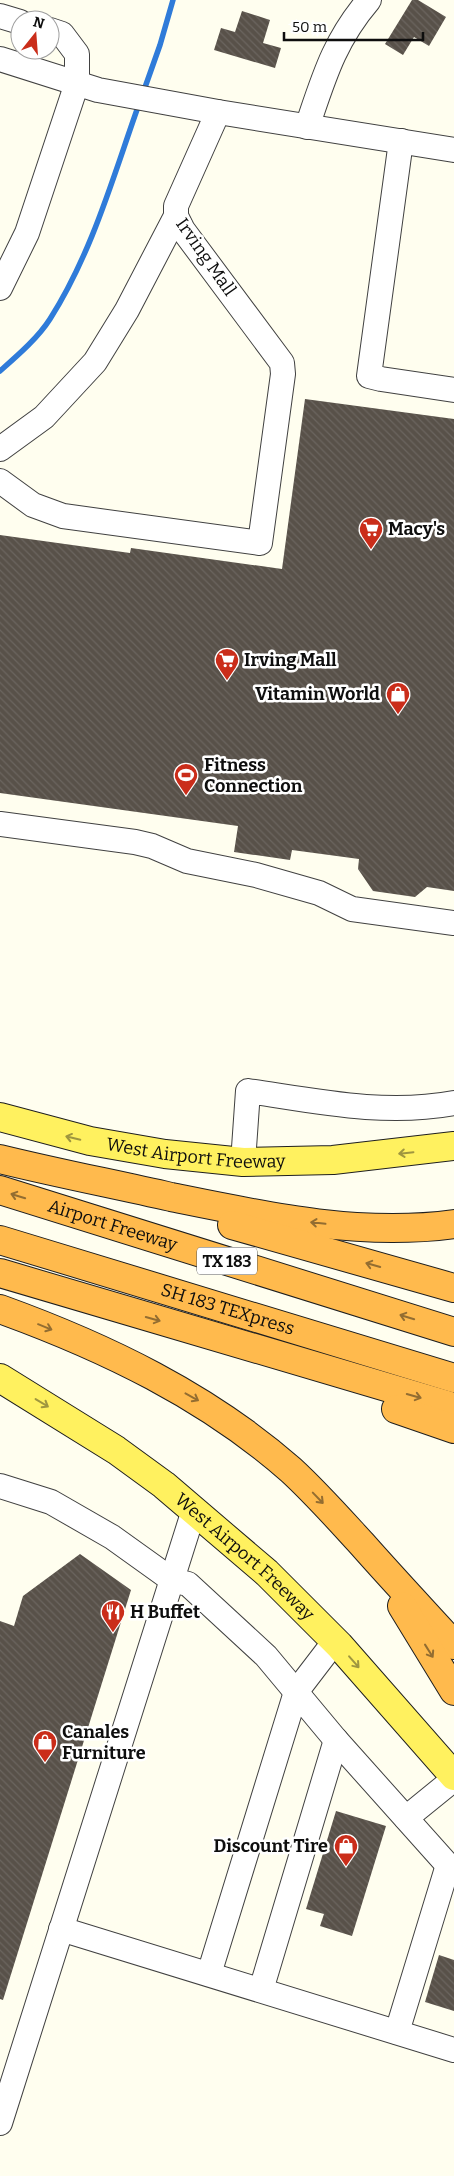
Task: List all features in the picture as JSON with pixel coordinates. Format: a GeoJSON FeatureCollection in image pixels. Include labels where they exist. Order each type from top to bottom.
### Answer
{"type":"FeatureCollection","features":[{"type":"Feature","properties":{"kind":"highway"},"geometry":{"type":"LineString","coordinates":[[0,1159],[454,1288]]}},
{"type":"Feature","properties":{"kind":"highway"},"geometry":{"type":"LineString","coordinates":[[36,1168],[230,1209],[297,1221],[359,1227],[401,1228],[454,1224]]}},
{"type":"Feature","properties":{"kind":"highway","name":"Airport Freeway"},"geometry":{"type":"LineString","coordinates":[[0,1190],[454,1332]]}},
{"type":"Feature","properties":{"kind":"highway","name":"SH 183 TEXpress"},"geometry":{"type":"LineString","coordinates":[[0,1223],[454,1360]]}},
{"type":"Feature","properties":{"kind":"highway","name":"SH 183 TEXpress"},"geometry":{"type":"LineString","coordinates":[[0,1240],[454,1378]]}},
{"type":"Feature","properties":{"kind":"highway"},"geometry":{"type":"LineString","coordinates":[[0,1273],[454,1407]]}},
{"type":"Feature","properties":{"kind":"highway"},"geometry":{"type":"LineString","coordinates":[[0,1309],[77,1340],[140,1369],[198,1401],[249,1436],[291,1471],[343,1524],[454,1645]]}},
{"type":"Feature","properties":{"kind":"highway"},"geometry":{"type":"LineString","coordinates":[[283,1357],[386,1405],[454,1429]]}},
{"type":"Feature","properties":{"kind":"highway"},"geometry":{"type":"LineString","coordinates":[[343,1524],[401,1604],[454,1691]]}},
{"type":"Feature","properties":{"kind":"main road","name":"West Airport Freeway"},"geometry":{"type":"LineString","coordinates":[[0,1118],[90,1141],[165,1154],[242,1162],[333,1160],[454,1146]]}},
{"type":"Feature","properties":{"kind":"main road","name":"West Airport Freeway"},"geometry":{"type":"LineString","coordinates":[[0,1378],[116,1450],[164,1484],[267,1574],[334,1641],[454,1778]]}},
{"type":"Feature","properties":{"kind":"street"},"geometry":{"type":"LineString","coordinates":[[307,127],[328,65],[338,44],[369,0]]}},
{"type":"Feature","properties":{"kind":"street"},"geometry":{"type":"LineString","coordinates":[[0,288],[27,233],[88,87],[77,54],[60,33]]}},
{"type":"Feature","properties":{"kind":"street"},"geometry":{"type":"LineString","coordinates":[[0,59],[88,87],[187,107],[454,150]]}},
{"type":"Feature","properties":{"kind":"street","name":"Irving Mall"},"geometry":{"type":"LineString","coordinates":[[0,481],[33,505],[63,516],[260,543],[284,374],[282,363],[183,230],[176,216],[176,206],[218,112]]}},
{"type":"Feature","properties":{"kind":"street"},"geometry":{"type":"LineString","coordinates":[[401,141],[369,376],[454,390]]}},
{"type":"Feature","properties":{"kind":"street"},"geometry":{"type":"LineString","coordinates":[[0,449],[44,417],[95,362],[127,310],[176,216]]}},
{"type":"Feature","properties":{"kind":"street"},"geometry":{"type":"LineString","coordinates":[[0,824],[135,842],[152,846],[186,861],[256,875],[319,893],[352,909],[454,923]]}},
{"type":"Feature","properties":{"kind":"street"},"geometry":{"type":"LineString","coordinates":[[242,1162],[248,1091],[372,1108],[408,1108],[454,1103]]}},
{"type":"Feature","properties":{"kind":"street"},"geometry":{"type":"LineString","coordinates":[[0,1486],[51,1502],[112,1537],[172,1580],[188,1584],[266,1656],[336,1740],[451,1868],[397,2032]]}},
{"type":"Feature","properties":{"kind":"street"},"geometry":{"type":"LineString","coordinates":[[0,2123],[194,1510]]}},
{"type":"Feature","properties":{"kind":"street"},"geometry":{"type":"LineString","coordinates":[[209,1974],[296,1692],[334,1641]]}},
{"type":"Feature","properties":{"kind":"street"},"geometry":{"type":"LineString","coordinates":[[261,1990],[336,1740]]}},
{"type":"Feature","properties":{"kind":"street"},"geometry":{"type":"LineString","coordinates":[[406,1818],[454,1778]]}},
{"type":"Feature","properties":{"kind":"street"},"geometry":{"type":"LineString","coordinates":[[62,1929],[454,2050]]}},
{"type":"Feature","properties":{"kind":"building"},"geometry":{"type":"Polygon","coordinates":[[[412,0],[418,0],[446,17],[429,46],[414,37],[403,55],[385,44],[412,0]]]}},
{"type":"Feature","properties":{"kind":"building"},"geometry":{"type":"Polygon","coordinates":[[[242,11],[270,20],[263,43],[281,48],[275,68],[214,50],[221,28],[235,32],[242,11]]]}},
{"type":"Feature","properties":{"kind":"building","name":"Irving Mall"},"geometry":{"type":"Polygon","coordinates":[[[305,399],[454,419],[454,891],[427,887],[415,897],[373,891],[358,869],[359,859],[292,850],[290,860],[234,852],[238,826],[0,793],[0,535],[130,553],[131,548],[282,569],[305,399]]]}},
{"type":"Feature","properties":{"kind":"building"},"geometry":{"type":"Polygon","coordinates":[[[80,1554],[131,1590],[3,2000],[0,1999],[0,1621],[14,1626],[23,1596],[80,1554]]]}},
{"type":"Feature","properties":{"kind":"building","name":"Discount Tire"},"geometry":{"type":"Polygon","coordinates":[[[336,1811],[386,1826],[352,1936],[320,1926],[324,1914],[306,1909],[336,1811]]]}},
{"type":"Feature","properties":{"kind":"building"},"geometry":{"type":"Polygon","coordinates":[[[439,1955],[454,1960],[454,2011],[425,2002],[439,1955]]]}},
{"type":"Feature","properties":{"kind":"waterway"},"geometry":{"type":"LineString","coordinates":[[143,93],[173,0]]}},
{"type":"Feature","properties":{"kind":"waterway"},"geometry":{"type":"LineString","coordinates":[[0,371],[40,333],[65,294],[90,241],[139,104]]}},
{"type":"Feature","properties":{"kind":"place","name":"Macy's"},"geometry":{"type":"Point","coordinates":[371,550]}},
{"type":"Feature","properties":{"kind":"place","name":"Irving Mall"},"geometry":{"type":"Point","coordinates":[227,681]}},
{"type":"Feature","properties":{"kind":"place","name":"Vitamin World"},"geometry":{"type":"Point","coordinates":[398,715]}},
{"type":"Feature","properties":{"kind":"place","name":"Fitness Connection"},"geometry":{"type":"Point","coordinates":[186,796]}},
{"type":"Feature","properties":{"kind":"place","name":"H Buffet"},"geometry":{"type":"Point","coordinates":[113,1633]}},
{"type":"Feature","properties":{"kind":"place","name":"Canales Furniture"},"geometry":{"type":"Point","coordinates":[45,1763]}},
{"type":"Feature","properties":{"kind":"place","name":"Discount Tire"},"geometry":{"type":"Point","coordinates":[346,1867]}}]}
